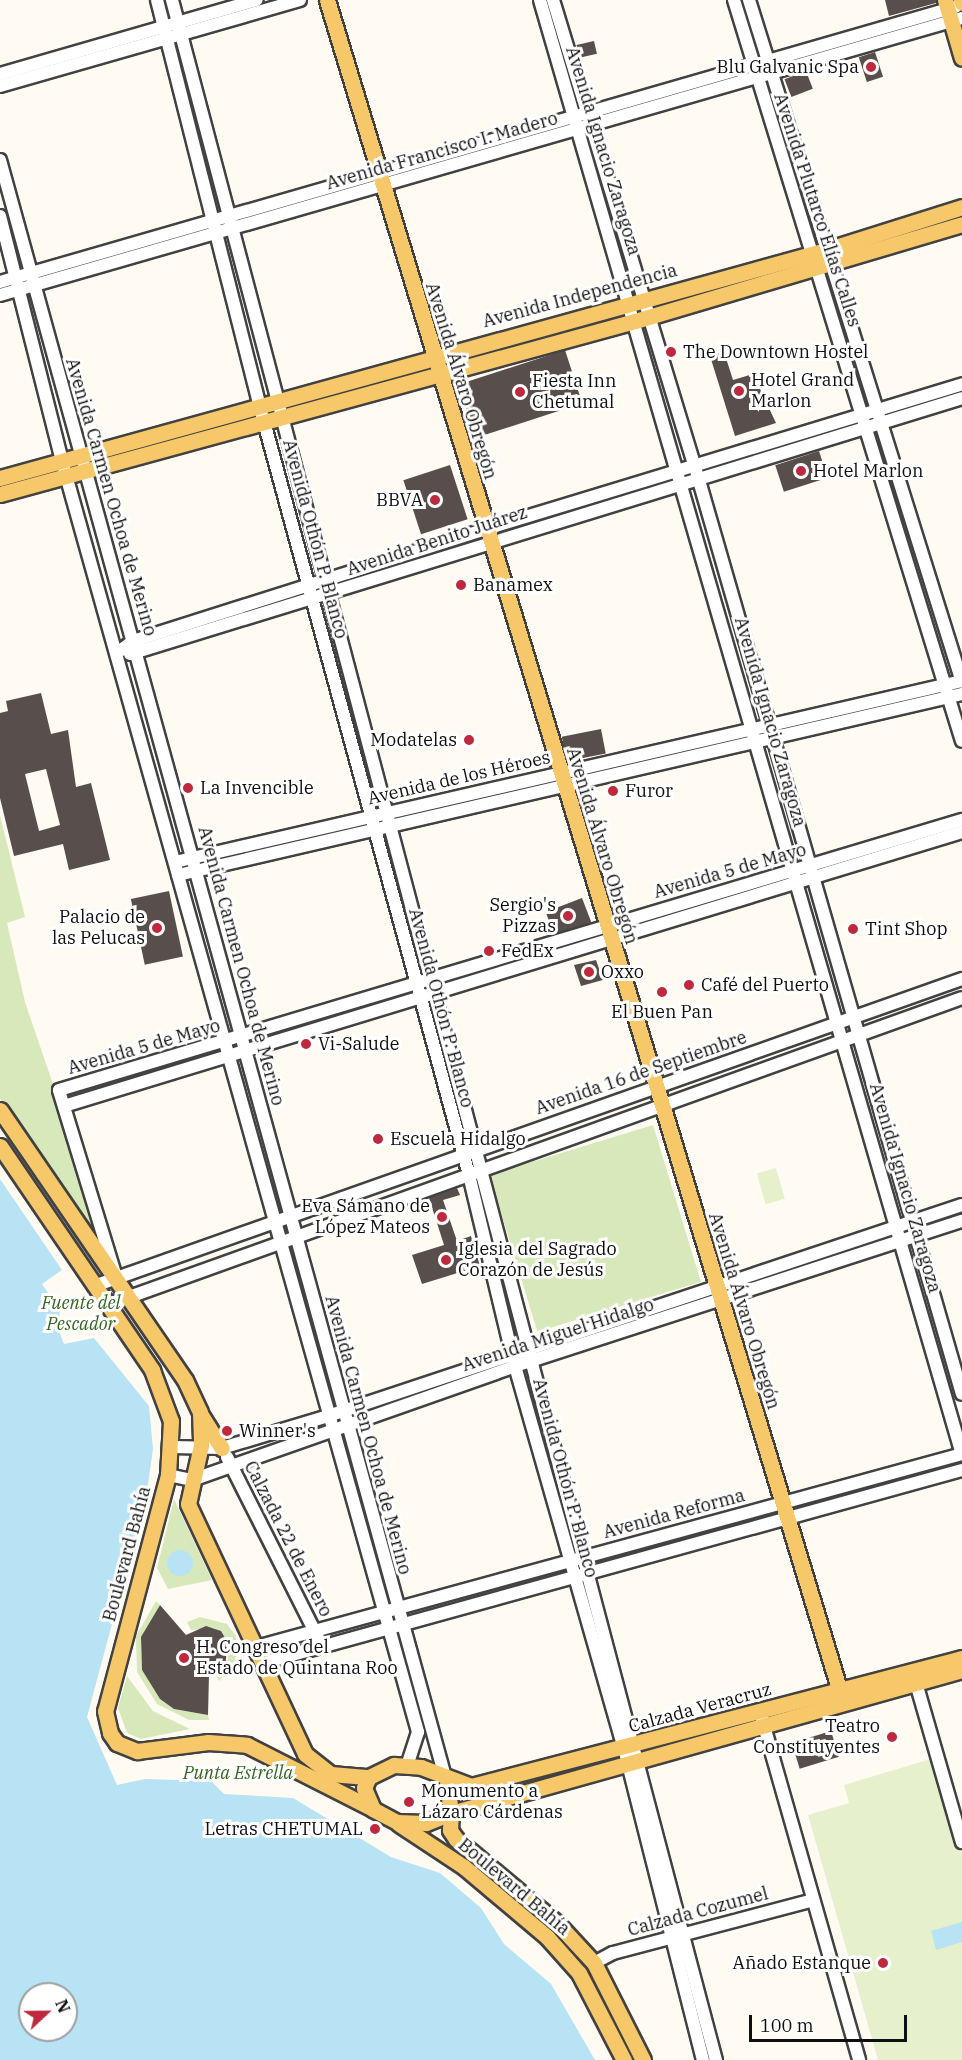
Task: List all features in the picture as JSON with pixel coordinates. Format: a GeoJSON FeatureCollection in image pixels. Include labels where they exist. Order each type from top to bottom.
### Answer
{"type":"FeatureCollection","features":[{"type":"Feature","properties":{"kind":"main road","name":"Avenida Álvaro Obregón"},"geometry":{"type":"LineString","coordinates":[[327,0],[438,375],[842,1697]]}},
{"type":"Feature","properties":{"kind":"main road"},"geometry":{"type":"LineString","coordinates":[[956,8],[962,58]]}},
{"type":"Feature","properties":{"kind":"main road","name":"Avenida Independencia"},"geometry":{"type":"LineString","coordinates":[[0,494],[641,319],[822,259],[962,207]]}},
{"type":"Feature","properties":{"kind":"main road","name":"Avenida Independencia"},"geometry":{"type":"LineString","coordinates":[[0,478],[434,356],[636,302],[962,224]]}},
{"type":"Feature","properties":{"kind":"main road"},"geometry":{"type":"LineString","coordinates":[[568,320],[574,338]]}},
{"type":"Feature","properties":{"kind":"main road"},"geometry":{"type":"LineString","coordinates":[[472,346],[477,365]]}},
{"type":"Feature","properties":{"kind":"main road"},"geometry":{"type":"LineString","coordinates":[[0,1111],[167,1347],[200,1412],[222,1448]]}},
{"type":"Feature","properties":{"kind":"main road","name":"Boulevard Bahía"},"geometry":{"type":"LineString","coordinates":[[0,1146],[162,1390],[171,1447],[168,1475],[105,1711],[110,1733],[137,1751],[208,1742],[247,1745],[373,1809]]}},
{"type":"Feature","properties":{"kind":"main road"},"geometry":{"type":"LineString","coordinates":[[200,1412],[201,1445],[188,1504],[193,1519],[317,1767],[369,1777]]}},
{"type":"Feature","properties":{"kind":"main road","name":"Calzada Veracruz"},"geometry":{"type":"LineString","coordinates":[[447,1781],[471,1786],[632,1752],[914,1677],[962,1658]]}},
{"type":"Feature","properties":{"kind":"main road","name":"Calzada Veracruz"},"geometry":{"type":"LineString","coordinates":[[914,1677],[962,1670]]}},
{"type":"Feature","properties":{"kind":"main road","name":"Calzada Veracruz"},"geometry":{"type":"LineString","coordinates":[[451,1813],[632,1752]]}},
{"type":"Feature","properties":{"kind":"main road"},"geometry":{"type":"LineString","coordinates":[[407,1765],[447,1781],[451,1813],[426,1823],[397,1822],[373,1809],[364,1788],[369,1777],[383,1767],[407,1765]]}},
{"type":"Feature","properties":{"kind":"main road","name":"Boulevard Bahía"},"geometry":{"type":"LineString","coordinates":[[451,1813],[456,1839],[558,1924],[594,1963],[643,2060]]}},
{"type":"Feature","properties":{"kind":"main road","name":"Boulevard Bahía"},"geometry":{"type":"LineString","coordinates":[[397,1822],[464,1867],[547,1937],[579,1974],[624,2060]]}},
{"type":"Feature","properties":{"kind":"street","name":"Avenida Othón P. Blanco"},"geometry":{"type":"LineString","coordinates":[[157,0],[267,403],[264,423],[310,585],[419,998],[475,1172],[584,1557],[699,2020],[703,2060]]}},
{"type":"Feature","properties":{"kind":"street"},"geometry":{"type":"LineString","coordinates":[[172,0],[227,217]]}},
{"type":"Feature","properties":{"kind":"street"},"geometry":{"type":"LineString","coordinates":[[0,86],[179,28],[257,0]]}},
{"type":"Feature","properties":{"kind":"street"},"geometry":{"type":"LineString","coordinates":[[179,28],[300,0]]}},
{"type":"Feature","properties":{"kind":"street","name":"Avenida Ignacio Zaragoza"},"geometry":{"type":"LineString","coordinates":[[540,0],[573,118],[636,302]]}},
{"type":"Feature","properties":{"kind":"street","name":"Avenida Ignacio Zaragoza"},"geometry":{"type":"LineString","coordinates":[[553,0],[591,127],[677,469],[902,1240],[962,1454]]}},
{"type":"Feature","properties":{"kind":"street","name":"Avenida Plutarco Elías Calles"},"geometry":{"type":"LineString","coordinates":[[734,0],[754,73],[882,422],[962,681]]}},
{"type":"Feature","properties":{"kind":"street","name":"Avenida Plutarco Elías Calles"},"geometry":{"type":"LineString","coordinates":[[748,0],[822,259],[862,413],[962,741]]}},
{"type":"Feature","properties":{"kind":"street","name":"Avenida Francisco I. Madero"},"geometry":{"type":"LineString","coordinates":[[220,227],[227,217],[591,127],[754,73],[765,62],[956,8]]}},
{"type":"Feature","properties":{"kind":"street","name":"Avenida Francisco I. Madero"},"geometry":{"type":"LineString","coordinates":[[0,295],[20,290],[32,280],[381,180],[587,113],[754,73],[769,75],[956,8]]}},
{"type":"Feature","properties":{"kind":"street"},"geometry":{"type":"LineString","coordinates":[[0,74],[166,32]]}},
{"type":"Feature","properties":{"kind":"street","name":"Avenida Carmen Ochoa de Merino"},"geometry":{"type":"LineString","coordinates":[[0,160],[52,356],[193,858],[401,1625],[447,1781]]}},
{"type":"Feature","properties":{"kind":"street","name":"Avenida Carmen Ochoa de Merino"},"geometry":{"type":"LineString","coordinates":[[0,216],[62,461],[225,1042],[381,1613],[418,1732],[407,1765]]}},
{"type":"Feature","properties":{"kind":"street","name":"Avenida Francisco I. Madero"},"geometry":{"type":"LineString","coordinates":[[0,282],[16,277],[32,280]]}},
{"type":"Feature","properties":{"kind":"street","name":"Avenida Ignacio Zaragoza"},"geometry":{"type":"LineString","coordinates":[[641,319],[698,477],[856,1036],[962,1394]]}},
{"type":"Feature","properties":{"kind":"street"},"geometry":{"type":"LineString","coordinates":[[37,359],[52,356]]}},
{"type":"Feature","properties":{"kind":"street","name":"Avenida Benito Juárez"},"geometry":{"type":"LineString","coordinates":[[117,653],[137,655],[326,594],[677,469],[962,384]]}},
{"type":"Feature","properties":{"kind":"street","name":"Avenida Benito Juárez"},"geometry":{"type":"LineString","coordinates":[[117,653],[133,641],[310,585],[681,482],[962,398]]}},
{"type":"Feature","properties":{"kind":"street","name":"Avenida Othón P. Blanco"},"geometry":{"type":"LineString","coordinates":[[267,403],[279,418],[433,995],[468,1152]]}},
{"type":"Feature","properties":{"kind":"street"},"geometry":{"type":"LineString","coordinates":[[86,543],[104,537]]}},
{"type":"Feature","properties":{"kind":"street"},"geometry":{"type":"LineString","coordinates":[[911,571],[926,567]]}},
{"type":"Feature","properties":{"kind":"street","name":"Avenida de los Héroes"},"geometry":{"type":"LineString","coordinates":[[174,862],[384,814],[562,780],[770,733],[947,691],[962,681]]}},
{"type":"Feature","properties":{"kind":"street","name":"Avenida de los Héroes"},"geometry":{"type":"LineString","coordinates":[[947,691],[962,694]]}},
{"type":"Feature","properties":{"kind":"street"},"geometry":{"type":"LineString","coordinates":[[143,747],[161,742]]}},
{"type":"Feature","properties":{"kind":"street","name":"Avenida de los Héroes"},"geometry":{"type":"LineString","coordinates":[[178,875],[375,830],[562,780]]}},
{"type":"Feature","properties":{"kind":"street"},"geometry":{"type":"LineString","coordinates":[[775,806],[789,802]]}},
{"type":"Feature","properties":{"kind":"street","name":"Avenida 5 de Mayo"},"geometry":{"type":"LineString","coordinates":[[608,932],[433,995],[64,1106],[59,1090],[416,984],[608,932],[795,876],[962,820]]}},
{"type":"Feature","properties":{"kind":"street","name":"Avenida 5 de Mayo"},"geometry":{"type":"LineString","coordinates":[[809,871],[962,832]]}},
{"type":"Feature","properties":{"kind":"street","name":"Avenida 16 de Septiembre"},"geometry":{"type":"LineString","coordinates":[[94,1286],[116,1276],[962,979]]}},
{"type":"Feature","properties":{"kind":"street"},"geometry":{"type":"LineString","coordinates":[[211,995],[228,991]]}},
{"type":"Feature","properties":{"kind":"street","name":"Avenida 16 de Septiembre"},"geometry":{"type":"LineString","coordinates":[[107,1305],[962,998]]}},
{"type":"Feature","properties":{"kind":"street"},"geometry":{"type":"LineString","coordinates":[[64,1106],[116,1276]]}},
{"type":"Feature","properties":{"kind":"street"},"geometry":{"type":"LineString","coordinates":[[255,1155],[272,1150]]}},
{"type":"Feature","properties":{"kind":"street","name":"Avenida Othón P. Blanco"},"geometry":{"type":"LineString","coordinates":[[475,1172],[515,1366],[573,1577],[632,1752]]}},
{"type":"Feature","properties":{"kind":"street","name":"Avenida Miguel Hidalgo"},"geometry":{"type":"LineString","coordinates":[[192,1480],[230,1464],[332,1433],[515,1366],[530,1363],[897,1226],[962,1205]]}},
{"type":"Feature","properties":{"kind":"street","name":"Avenida Miguel Hidalgo"},"geometry":{"type":"LineString","coordinates":[[171,1447],[201,1445],[222,1448],[328,1416],[512,1352],[962,1221]]}},
{"type":"Feature","properties":{"kind":"street","name":"Calzada 22 de Enero"},"geometry":{"type":"LineString","coordinates":[[222,1448],[322,1647]]}},
{"type":"Feature","properties":{"kind":"street","name":"Avenida Reforma"},"geometry":{"type":"LineString","coordinates":[[256,1647],[962,1454]]}},
{"type":"Feature","properties":{"kind":"street","name":"Avenida Reforma"},"geometry":{"type":"LineString","coordinates":[[263,1663],[962,1470]]}},
{"type":"Feature","properties":{"kind":"street"},"geometry":{"type":"LineString","coordinates":[[168,1475],[192,1480]]}},
{"type":"Feature","properties":{"kind":"street"},"geometry":{"type":"LineString","coordinates":[[914,1677],[962,1842]]}},
{"type":"Feature","properties":{"kind":"street"},"geometry":{"type":"LineString","coordinates":[[762,1718],[859,2060]]}},
{"type":"Feature","properties":{"kind":"street","name":"Calzada Cozumel"},"geometry":{"type":"LineString","coordinates":[[594,1963],[678,1936],[813,1900]]}},
{"type":"Feature","properties":{"kind":"street","name":"Avenida Othón P. Blanco"},"geometry":{"type":"LineString","coordinates":[[699,2020],[716,2060]]}},
{"type":"Feature","properties":{"kind":"green space"},"geometry":{"type":"Polygon","coordinates":[[[0,815],[25,917],[7,923],[25,1002],[100,1222],[93,1231],[0,1099],[0,815]]]}},
{"type":"Feature","properties":{"kind":"green space"},"geometry":{"type":"Polygon","coordinates":[[[653,1125],[701,1282],[537,1332],[489,1175],[653,1125]]]}},
{"type":"Feature","properties":{"kind":"green space"},"geometry":{"type":"Polygon","coordinates":[[[776,1168],[785,1199],[766,1204],[757,1174],[776,1168]]]}},
{"type":"Feature","properties":{"kind":"green space"},"geometry":{"type":"Polygon","coordinates":[[[174,1499],[212,1580],[168,1589],[157,1568],[174,1499]]]}},
{"type":"Feature","properties":{"kind":"green space"},"geometry":{"type":"Polygon","coordinates":[[[156,1601],[160,1605],[141,1638],[142,1670],[160,1699],[174,1709],[208,1715],[209,1720],[189,1720],[157,1704],[137,1672],[136,1636],[156,1601]]]}},
{"type":"Feature","properties":{"kind":"green space"},"geometry":{"type":"Polygon","coordinates":[[[200,1617],[227,1624],[236,1636],[236,1662],[219,1681],[215,1674],[228,1661],[228,1643],[214,1628],[191,1630],[187,1622],[200,1617]]]}},
{"type":"Feature","properties":{"kind":"green space"},"geometry":{"type":"Polygon","coordinates":[[[127,1676],[153,1711],[190,1729],[141,1739],[127,1733],[118,1708],[127,1676]]]}},
{"type":"Feature","properties":{"kind":"green space"},"geometry":{"type":"Polygon","coordinates":[[[934,1758],[962,1855],[962,2060],[878,2060],[808,1815],[849,1803],[844,1785],[934,1758]]]}},
{"type":"Feature","properties":{"kind":"water"},"geometry":{"type":"Polygon","coordinates":[[[0,1179],[62,1270],[42,1284],[60,1310],[58,1329],[64,1344],[94,1338],[149,1406],[153,1449],[146,1498],[87,1717],[117,1785],[145,1779],[211,1781],[224,1794],[293,1798],[391,1857],[440,1873],[481,1908],[504,1944],[551,1984],[595,2060],[0,2060],[0,1179]]]}},
{"type":"Feature","properties":{"kind":"water"},"geometry":{"type":"Polygon","coordinates":[[[180,1550],[189,1554],[193,1563],[189,1572],[180,1576],[171,1572],[167,1563],[171,1554],[180,1550]]]}},
{"type":"Feature","properties":{"kind":"water"},"geometry":{"type":"Polygon","coordinates":[[[962,1922],[962,1942],[936,1950],[931,1931],[962,1922]]]}},
{"type":"Feature","properties":{"kind":"building"},"geometry":{"type":"Polygon","coordinates":[[[885,0],[936,0],[936,3],[889,16],[885,0]]]}},
{"type":"Feature","properties":{"kind":"building"},"geometry":{"type":"Polygon","coordinates":[[[594,41],[597,54],[579,58],[576,45],[594,41]]]}},
{"type":"Feature","properties":{"kind":"building","name":"Blu Galvanic Spa"},"geometry":{"type":"Polygon","coordinates":[[[875,52],[883,77],[867,82],[859,57],[875,52]]]}},
{"type":"Feature","properties":{"kind":"building"},"geometry":{"type":"Polygon","coordinates":[[[806,71],[813,89],[791,97],[785,79],[806,71]]]}},
{"type":"Feature","properties":{"kind":"building","name":"Fiesta Inn Chetumal"},"geometry":{"type":"Polygon","coordinates":[[[565,350],[582,403],[476,438],[458,385],[565,350]]]}},
{"type":"Feature","properties":{"kind":"building","name":"Hotel Grand Marlon"},"geometry":{"type":"Polygon","coordinates":[[[724,352],[733,380],[753,374],[776,423],[735,436],[710,356],[724,352]]]}},
{"type":"Feature","properties":{"kind":"building","name":"Hotel Marlon"},"geometry":{"type":"Polygon","coordinates":[[[819,451],[828,478],[784,492],[775,465],[819,451]]]}},
{"type":"Feature","properties":{"kind":"building","name":"BBVA"},"geometry":{"type":"Polygon","coordinates":[[[450,465],[468,519],[421,534],[403,480],[450,465]]]}},
{"type":"Feature","properties":{"kind":"building"},"geometry":{"type":"Polygon","coordinates":[[[41,693],[51,734],[68,730],[76,787],[91,783],[110,860],[69,870],[63,844],[14,856],[0,798],[0,713],[8,711],[6,701],[41,693]],[[46,769],[25,774],[39,831],[60,825],[46,769]]]}},
{"type":"Feature","properties":{"kind":"building"},"geometry":{"type":"Polygon","coordinates":[[[601,729],[606,754],[567,761],[562,737],[601,729]]]}},
{"type":"Feature","properties":{"kind":"building","name":"Palacio de las Pelucas"},"geometry":{"type":"Polygon","coordinates":[[[169,891],[183,957],[145,965],[131,899],[169,891]]]}},
{"type":"Feature","properties":{"kind":"building","name":"Sergio's Pizzas"},"geometry":{"type":"Polygon","coordinates":[[[582,898],[591,922],[555,936],[546,912],[582,898]]]}},
{"type":"Feature","properties":{"kind":"building","name":"Oxxo"},"geometry":{"type":"Polygon","coordinates":[[[596,960],[603,980],[581,986],[574,965],[596,960]]]}},
{"type":"Feature","properties":{"kind":"building","name":"Iglesia del Sagrado Corazón de Jesús"},"geometry":{"type":"Polygon","coordinates":[[[457,1188],[460,1195],[443,1200],[457,1241],[471,1236],[480,1266],[422,1284],[412,1255],[444,1245],[429,1198],[457,1188]]]}},
{"type":"Feature","properties":{"kind":"building","name":"H. Congreso del Estado de Quintana Roo"},"geometry":{"type":"Polygon","coordinates":[[[160,1605],[186,1635],[206,1626],[221,1631],[228,1643],[225,1666],[209,1675],[208,1715],[174,1709],[160,1699],[142,1670],[141,1637],[160,1605]]]}},
{"type":"Feature","properties":{"kind":"building"},"geometry":{"type":"Polygon","coordinates":[[[831,1731],[839,1757],[800,1769],[792,1743],[831,1731]]]}},
{"type":"Feature","properties":{"kind":"place","name":"Blu Galvanic Spa"},"geometry":{"type":"Point","coordinates":[871,67]}},
{"type":"Feature","properties":{"kind":"place","name":"The Downtown Hostel"},"geometry":{"type":"Point","coordinates":[671,352]}},
{"type":"Feature","properties":{"kind":"place","name":"Hotel Grand Marlon"},"geometry":{"type":"Point","coordinates":[739,391]}},
{"type":"Feature","properties":{"kind":"place","name":"Fiesta Inn Chetumal"},"geometry":{"type":"Point","coordinates":[520,392]}},
{"type":"Feature","properties":{"kind":"place","name":"Hotel Marlon"},"geometry":{"type":"Point","coordinates":[801,471]}},
{"type":"Feature","properties":{"kind":"place","name":"BBVA"},"geometry":{"type":"Point","coordinates":[435,500]}},
{"type":"Feature","properties":{"kind":"place","name":"Banamex"},"geometry":{"type":"Point","coordinates":[461,585]}},
{"type":"Feature","properties":{"kind":"place","name":"Modatelas"},"geometry":{"type":"Point","coordinates":[469,740]}},
{"type":"Feature","properties":{"kind":"place","name":"La Invencible"},"geometry":{"type":"Point","coordinates":[188,788]}},
{"type":"Feature","properties":{"kind":"place","name":"Furor"},"geometry":{"type":"Point","coordinates":[613,791]}},
{"type":"Feature","properties":{"kind":"place","name":"Sergio's Pizzas"},"geometry":{"type":"Point","coordinates":[568,916]}},
{"type":"Feature","properties":{"kind":"place","name":"Palacio de las Pelucas"},"geometry":{"type":"Point","coordinates":[157,928]}},
{"type":"Feature","properties":{"kind":"place","name":"Tint Shop"},"geometry":{"type":"Point","coordinates":[853,929]}},
{"type":"Feature","properties":{"kind":"place","name":"FedEx"},"geometry":{"type":"Point","coordinates":[489,951]}},
{"type":"Feature","properties":{"kind":"place","name":"Oxxo"},"geometry":{"type":"Point","coordinates":[589,972]}},
{"type":"Feature","properties":{"kind":"place","name":"Café del Puerto"},"geometry":{"type":"Point","coordinates":[689,985]}},
{"type":"Feature","properties":{"kind":"place","name":"El Buen Pan"},"geometry":{"type":"Point","coordinates":[662,992]}},
{"type":"Feature","properties":{"kind":"place","name":"Vi-Salude"},"geometry":{"type":"Point","coordinates":[306,1044]}},
{"type":"Feature","properties":{"kind":"place","name":"Escuela Hidalgo"},"geometry":{"type":"Point","coordinates":[378,1139]}},
{"type":"Feature","properties":{"kind":"place","name":"Eva Sámano de López Mateos"},"geometry":{"type":"Point","coordinates":[442,1217]}},
{"type":"Feature","properties":{"kind":"place","name":"Iglesia del Sagrado Corazón de Jesús"},"geometry":{"type":"Point","coordinates":[446,1260]}},
{"type":"Feature","properties":{"kind":"place","name":"Winner's"},"geometry":{"type":"Point","coordinates":[227,1431]}},
{"type":"Feature","properties":{"kind":"place","name":"H. Congreso del Estado de Quintana Roo"},"geometry":{"type":"Point","coordinates":[184,1658]}},
{"type":"Feature","properties":{"kind":"place","name":"Teatro Constituyentes"},"geometry":{"type":"Point","coordinates":[892,1737]}},
{"type":"Feature","properties":{"kind":"place","name":"Monumento a Lázaro Cárdenas"},"geometry":{"type":"Point","coordinates":[409,1802]}},
{"type":"Feature","properties":{"kind":"place","name":"Letras CHETUMAL"},"geometry":{"type":"Point","coordinates":[375,1829]}},
{"type":"Feature","properties":{"kind":"place","name":"Añado Estanque"},"geometry":{"type":"Point","coordinates":[883,1963]}},
{"type":"Feature","properties":{"kind":"park label","name":"Fuente del Pescador"},"geometry":{"type":"Point","coordinates":[81,1314]}},
{"type":"Feature","properties":{"kind":"park label","name":"Punta Estrella"},"geometry":{"type":"Point","coordinates":[238,1773]}}]}
